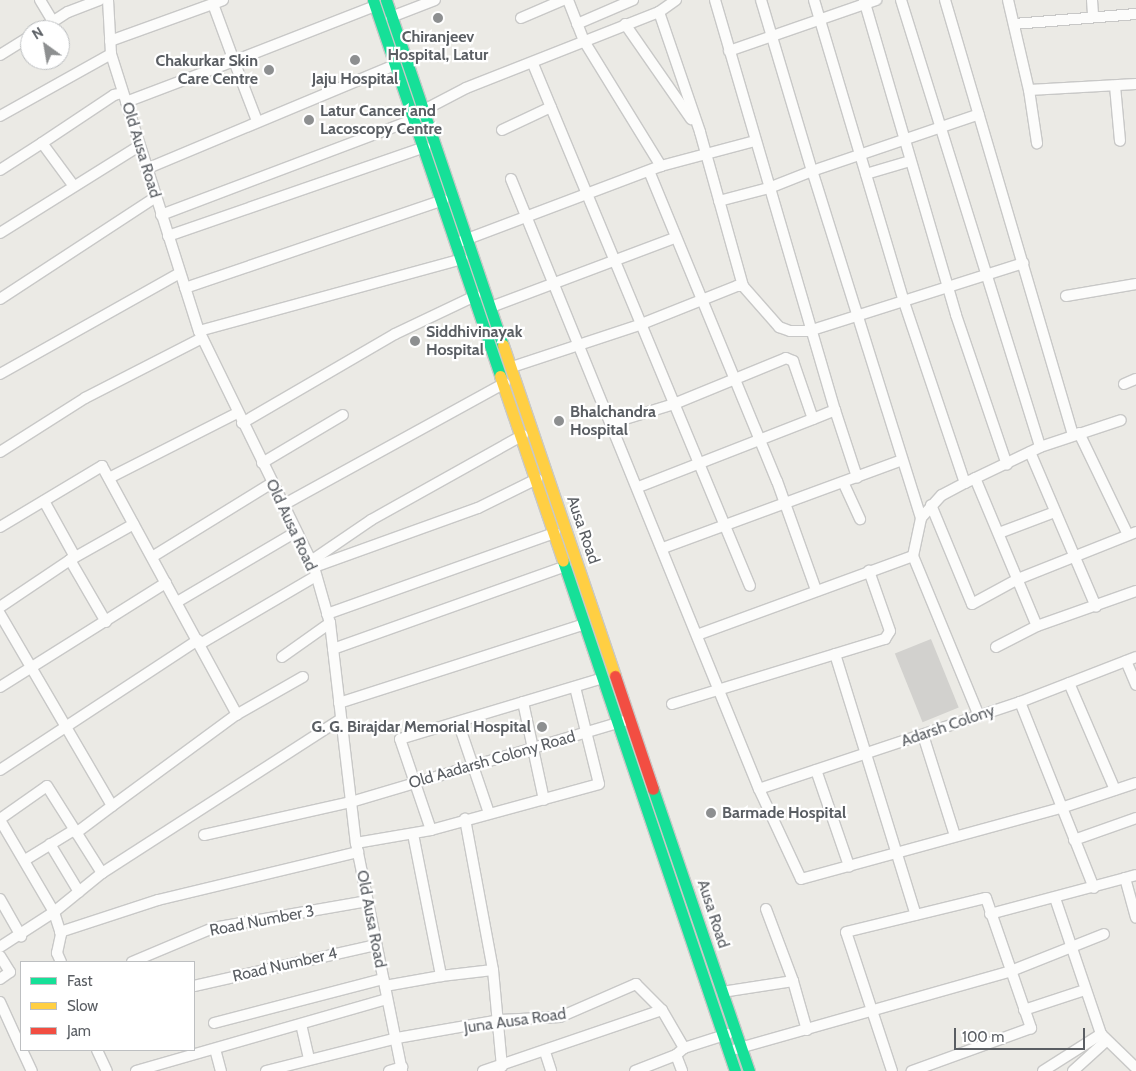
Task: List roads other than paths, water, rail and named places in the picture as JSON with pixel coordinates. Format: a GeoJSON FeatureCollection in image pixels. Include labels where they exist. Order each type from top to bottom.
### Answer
{"type":"FeatureCollection","features":[{"type":"Feature","properties":{"kind":"main road","name":"Ausa Road"},"geometry":{"type":"LineString","coordinates":[[386,0],[632,718],[749,1071]]}},
{"type":"Feature","properties":{"kind":"main road"},"geometry":{"type":"LineString","coordinates":[[374,3],[416,120],[523,435],[735,1071]]}},
{"type":"Feature","properties":{"kind":"street"},"geometry":{"type":"LineString","coordinates":[[40,0],[52,20]]}},
{"type":"Feature","properties":{"kind":"street"},"geometry":{"type":"LineString","coordinates":[[57,20],[100,0]]}},
{"type":"Feature","properties":{"kind":"street","name":"Old Ausa Road"},"geometry":{"type":"LineString","coordinates":[[108,0],[111,54],[200,334],[313,568],[328,619],[357,847],[402,1069]]}},
{"type":"Feature","properties":{"kind":"street"},"geometry":{"type":"LineString","coordinates":[[391,17],[435,0]]}},
{"type":"Feature","properties":{"kind":"street"},"geometry":{"type":"LineString","coordinates":[[521,18],[563,0]]}},
{"type":"Feature","properties":{"kind":"street"},"geometry":{"type":"LineString","coordinates":[[568,0],[584,41],[660,166]]}},
{"type":"Feature","properties":{"kind":"street"},"geometry":{"type":"LineString","coordinates":[[577,24],[633,0]]}},
{"type":"Feature","properties":{"kind":"street"},"geometry":{"type":"LineString","coordinates":[[424,110],[466,88],[533,64],[625,24],[659,12],[676,0]]}},
{"type":"Feature","properties":{"kind":"street"},"geometry":{"type":"LineString","coordinates":[[715,0],[809,331],[857,477]]}},
{"type":"Feature","properties":{"kind":"street"},"geometry":{"type":"LineString","coordinates":[[761,0],[900,461],[921,518]]}},
{"type":"Feature","properties":{"kind":"street"},"geometry":{"type":"LineString","coordinates":[[814,0],[904,302],[965,483]]}},
{"type":"Feature","properties":{"kind":"street"},"geometry":{"type":"LineString","coordinates":[[729,51],[865,2],[876,0]]}},
{"type":"Feature","properties":{"kind":"street"},"geometry":{"type":"LineString","coordinates":[[902,0],[1040,447]]}},
{"type":"Feature","properties":{"kind":"street"},"geometry":{"type":"LineString","coordinates":[[931,505],[972,604],[1018,579],[1132,534],[1076,433],[1023,263],[945,0]]}},
{"type":"Feature","properties":{"kind":"street"},"geometry":{"type":"LineString","coordinates":[[1008,0],[1029,90],[1036,143]]}},
{"type":"Feature","properties":{"kind":"street"},"geometry":{"type":"LineString","coordinates":[[1092,0],[1092,14]]}},
{"type":"Feature","properties":{"kind":"street"},"geometry":{"type":"LineString","coordinates":[[110,41],[218,2],[234,61],[257,121]]}},
{"type":"Feature","properties":{"kind":"street"},"geometry":{"type":"LineString","coordinates":[[865,2],[948,288],[1007,465]]}},
{"type":"Feature","properties":{"kind":"street"},"geometry":{"type":"LineString","coordinates":[[0,170],[114,95],[124,98],[234,61],[374,3]]}},
{"type":"Feature","properties":{"kind":"street"},"geometry":{"type":"LineString","coordinates":[[659,12],[700,132],[743,286],[779,327],[790,331],[809,331],[856,318],[1023,263]]}},
{"type":"Feature","properties":{"kind":"street"},"geometry":{"type":"LineString","coordinates":[[1014,24],[1092,14],[1136,14]]}},
{"type":"Feature","properties":{"kind":"street"},"geometry":{"type":"LineString","coordinates":[[625,24],[700,132]]}},
{"type":"Feature","properties":{"kind":"street"},"geometry":{"type":"LineString","coordinates":[[0,54],[20,42]]}},
{"type":"Feature","properties":{"kind":"street"},"geometry":{"type":"LineString","coordinates":[[0,116],[111,54]]}},
{"type":"Feature","properties":{"kind":"street"},"geometry":{"type":"LineString","coordinates":[[533,64],[615,258],[639,325],[750,586]]}},
{"type":"Feature","properties":{"kind":"street"},"geometry":{"type":"LineString","coordinates":[[146,169],[257,121],[395,65]]}},
{"type":"Feature","properties":{"kind":"street"},"geometry":{"type":"LineString","coordinates":[[1029,90],[1136,84]]}},
{"type":"Feature","properties":{"kind":"street"},"geometry":{"type":"LineString","coordinates":[[1115,86],[1120,141]]}},
{"type":"Feature","properties":{"kind":"street"},"geometry":{"type":"LineString","coordinates":[[502,130],[551,107]]}},
{"type":"Feature","properties":{"kind":"street"},"geometry":{"type":"LineString","coordinates":[[719,201],[769,188],[812,171],[861,158],[904,140],[979,114]]}},
{"type":"Feature","properties":{"kind":"street"},"geometry":{"type":"LineString","coordinates":[[161,215],[416,120]]}},
{"type":"Feature","properties":{"kind":"street"},"geometry":{"type":"LineString","coordinates":[[457,243],[529,219],[660,166],[755,141]]}},
{"type":"Feature","properties":{"kind":"street"},"geometry":{"type":"LineString","coordinates":[[42,143],[72,185]]}},
{"type":"Feature","properties":{"kind":"street"},"geometry":{"type":"LineString","coordinates":[[0,233],[72,185],[139,146]]}},
{"type":"Feature","properties":{"kind":"street"},"geometry":{"type":"LineString","coordinates":[[168,236],[425,147]]}},
{"type":"Feature","properties":{"kind":"street"},"geometry":{"type":"LineString","coordinates":[[866,174],[910,161]]}},
{"type":"Feature","properties":{"kind":"street"},"geometry":{"type":"LineString","coordinates":[[648,171],[700,300],[760,440],[816,590]]}},
{"type":"Feature","properties":{"kind":"street"},"geometry":{"type":"LineString","coordinates":[[511,179],[639,487],[759,789],[801,879],[1061,808],[1136,782]]}},
{"type":"Feature","properties":{"kind":"street"},"geometry":{"type":"LineString","coordinates":[[0,299],[156,197]]}},
{"type":"Feature","properties":{"kind":"street"},"geometry":{"type":"LineString","coordinates":[[185,288],[443,200]]}},
{"type":"Feature","properties":{"kind":"street"},"geometry":{"type":"LineString","coordinates":[[491,307],[556,285],[615,258],[675,238]]}},
{"type":"Feature","properties":{"kind":"street"},"geometry":{"type":"LineString","coordinates":[[0,452],[85,398],[200,334],[462,258]]}},
{"type":"Feature","properties":{"kind":"street"},"geometry":{"type":"LineString","coordinates":[[0,374],[180,273]]}},
{"type":"Feature","properties":{"kind":"street"},"geometry":{"type":"LineString","coordinates":[[1066,296],[1136,284]]}},
{"type":"Feature","properties":{"kind":"street"},"geometry":{"type":"LineString","coordinates":[[512,367],[639,325],[700,300],[743,286]]}},
{"type":"Feature","properties":{"kind":"street"},"geometry":{"type":"LineString","coordinates":[[242,423],[395,334],[475,296]]}},
{"type":"Feature","properties":{"kind":"street"},"geometry":{"type":"LineString","coordinates":[[612,423],[674,404],[786,358],[793,361],[813,418]]}},
{"type":"Feature","properties":{"kind":"street"},"geometry":{"type":"LineString","coordinates":[[1124,384],[1136,379]]}},
{"type":"Feature","properties":{"kind":"street"},"geometry":{"type":"LineString","coordinates":[[283,505],[505,383]]}},
{"type":"Feature","properties":{"kind":"street"},"geometry":{"type":"LineString","coordinates":[[639,487],[834,410]]}},
{"type":"Feature","properties":{"kind":"street"},"geometry":{"type":"LineString","coordinates":[[109,478],[237,412]]}},
{"type":"Feature","properties":{"kind":"street"},"geometry":{"type":"LineString","coordinates":[[262,464],[343,415]]}},
{"type":"Feature","properties":{"kind":"street"},"geometry":{"type":"LineString","coordinates":[[979,716],[912,556],[921,518],[931,505],[975,478],[1007,465],[1040,447],[1076,433],[1121,420]]}},
{"type":"Feature","properties":{"kind":"street"},"geometry":{"type":"LineString","coordinates":[[0,770],[313,568],[371,520],[523,435]]}},
{"type":"Feature","properties":{"kind":"street"},"geometry":{"type":"LineString","coordinates":[[1030,452],[1096,607]]}},
{"type":"Feature","properties":{"kind":"street"},"geometry":{"type":"LineString","coordinates":[[663,548],[900,461]]}},
{"type":"Feature","properties":{"kind":"street"},"geometry":{"type":"LineString","coordinates":[[0,527],[102,466],[237,715]]}},
{"type":"Feature","properties":{"kind":"street"},"geometry":{"type":"LineString","coordinates":[[975,478],[1037,626]]}},
{"type":"Feature","properties":{"kind":"street"},"geometry":{"type":"LineString","coordinates":[[313,568],[478,508],[537,479]]}},
{"type":"Feature","properties":{"kind":"street"},"geometry":{"type":"LineString","coordinates":[[843,482],[860,519]]}},
{"type":"Feature","properties":{"kind":"street"},"geometry":{"type":"LineString","coordinates":[[152,557],[272,483]]}},
{"type":"Feature","properties":{"kind":"street"},"geometry":{"type":"LineString","coordinates":[[44,501],[72,559],[106,622]]}},
{"type":"Feature","properties":{"kind":"street"},"geometry":{"type":"LineString","coordinates":[[999,533],[1055,512]]}},
{"type":"Feature","properties":{"kind":"street"},"geometry":{"type":"LineString","coordinates":[[0,607],[72,559],[134,524]]}},
{"type":"Feature","properties":{"kind":"street"},"geometry":{"type":"LineString","coordinates":[[177,602],[296,532]]}},
{"type":"Feature","properties":{"kind":"street"},"geometry":{"type":"LineString","coordinates":[[282,657],[328,619],[555,533]]}},
{"type":"Feature","properties":{"kind":"street"},"geometry":{"type":"LineString","coordinates":[[697,635],[912,556]]}},
{"type":"Feature","properties":{"kind":"street"},"geometry":{"type":"LineString","coordinates":[[333,649],[566,566]]}},
{"type":"Feature","properties":{"kind":"street"},"geometry":{"type":"LineString","coordinates":[[672,704],[720,692],[885,639],[890,631],[869,571]]}},
{"type":"Feature","properties":{"kind":"street"},"geometry":{"type":"LineString","coordinates":[[0,688],[166,583]]}},
{"type":"Feature","properties":{"kind":"street"},"geometry":{"type":"LineString","coordinates":[[996,647],[1037,626],[1096,607],[1136,591]]}},
{"type":"Feature","properties":{"kind":"street"},"geometry":{"type":"LineString","coordinates":[[0,614],[112,806]]}},
{"type":"Feature","properties":{"kind":"street"},"geometry":{"type":"LineString","coordinates":[[339,703],[586,624]]}},
{"type":"Feature","properties":{"kind":"street"},"geometry":{"type":"LineString","coordinates":[[835,654],[868,754],[916,915]]}},
{"type":"Feature","properties":{"kind":"street"},"geometry":{"type":"LineString","coordinates":[[1131,659],[1136,685]]}},
{"type":"Feature","properties":{"kind":"street","name":"Adarsh Colony"},"geometry":{"type":"LineString","coordinates":[[759,789],[1020,702],[1131,659]]}},
{"type":"Feature","properties":{"kind":"street"},"geometry":{"type":"LineString","coordinates":[[25,860],[75,831],[112,806],[237,715],[303,677]]}},
{"type":"Feature","properties":{"kind":"street"},"geometry":{"type":"LineString","coordinates":[[431,830],[400,739],[604,678]]}},
{"type":"Feature","properties":{"kind":"street"},"geometry":{"type":"LineString","coordinates":[[1069,683],[1114,790]]}},
{"type":"Feature","properties":{"kind":"street"},"geometry":{"type":"LineString","coordinates":[[60,932],[158,900],[357,847],[431,830],[465,819],[544,800],[599,784],[589,733],[575,686]]}},
{"type":"Feature","properties":{"kind":"street"},"geometry":{"type":"LineString","coordinates":[[523,702],[544,800]]}},
{"type":"Feature","properties":{"kind":"street"},"geometry":{"type":"LineString","coordinates":[[1020,702],[1094,888]]}},
{"type":"Feature","properties":{"kind":"street","name":"Old Aadarsh Colony Road"},"geometry":{"type":"LineString","coordinates":[[204,836],[351,802],[532,747],[589,733],[632,718]]}},
{"type":"Feature","properties":{"kind":"street"},"geometry":{"type":"LineString","coordinates":[[0,947],[21,936],[102,873],[341,719]]}},
{"type":"Feature","properties":{"kind":"street"},"geometry":{"type":"LineString","coordinates":[[458,722],[474,765],[488,813]]}},
{"type":"Feature","properties":{"kind":"street"},"geometry":{"type":"LineString","coordinates":[[923,735],[956,836]]}},
{"type":"Feature","properties":{"kind":"street"},"geometry":{"type":"LineString","coordinates":[[816,770],[849,866]]}},
{"type":"Feature","properties":{"kind":"street"},"geometry":{"type":"LineString","coordinates":[[61,961],[57,953],[60,932],[54,912],[0,820],[46,786],[102,873]]}},
{"type":"Feature","properties":{"kind":"street"},"geometry":{"type":"LineString","coordinates":[[1074,840],[1136,818]]}},
{"type":"Feature","properties":{"kind":"street"},"geometry":{"type":"LineString","coordinates":[[465,819],[493,970],[500,1020],[502,1067]]}},
{"type":"Feature","properties":{"kind":"street"},"geometry":{"type":"LineString","coordinates":[[414,834],[441,976]]}},
{"type":"Feature","properties":{"kind":"street"},"geometry":{"type":"LineString","coordinates":[[50,844],[79,892]]}},
{"type":"Feature","properties":{"kind":"street"},"geometry":{"type":"LineString","coordinates":[[990,914],[1094,888],[1136,875]]}},
{"type":"Feature","properties":{"kind":"street"},"geometry":{"type":"LineString","coordinates":[[1125,878],[1136,918]]}},
{"type":"Feature","properties":{"kind":"street"},"geometry":{"type":"LineString","coordinates":[[892,1071],[846,932],[986,898],[1031,1028],[912,1071]]}},
{"type":"Feature","properties":{"kind":"street"},"geometry":{"type":"LineString","coordinates":[[1055,898],[1103,1037],[1136,1068]]}},
{"type":"Feature","properties":{"kind":"street"},"geometry":{"type":"LineString","coordinates":[[0,899],[21,936]]}},
{"type":"Feature","properties":{"kind":"street","name":"Road Number 3"},"geometry":{"type":"LineString","coordinates":[[134,961],[213,928],[368,901]]}},
{"type":"Feature","properties":{"kind":"street"},"geometry":{"type":"LineString","coordinates":[[766,909],[793,981],[807,1030]]}},
{"type":"Feature","properties":{"kind":"street"},"geometry":{"type":"LineString","coordinates":[[728,1051],[807,1030],[871,1008],[1011,972],[1104,934]]}},
{"type":"Feature","properties":{"kind":"street","name":"Road Number 4"},"geometry":{"type":"LineString","coordinates":[[195,986],[376,945]]}},
{"type":"Feature","properties":{"kind":"street"},"geometry":{"type":"LineString","coordinates":[[0,956],[10,972],[0,980]]}},
{"type":"Feature","properties":{"kind":"street"},"geometry":{"type":"LineString","coordinates":[[214,1023],[384,982],[493,970]]}},
{"type":"Feature","properties":{"kind":"street"},"geometry":{"type":"LineString","coordinates":[[722,992],[793,981]]}},
{"type":"Feature","properties":{"kind":"street","name":"Juna Ausa Road"},"geometry":{"type":"LineString","coordinates":[[266,1071],[277,1070],[307,1060],[396,1038],[500,1020],[560,1017],[636,984],[662,1010],[680,1051],[682,1071]]}},
{"type":"Feature","properties":{"kind":"street"},"geometry":{"type":"LineString","coordinates":[[1024,1010],[1086,990]]}},
{"type":"Feature","properties":{"kind":"street"},"geometry":{"type":"LineString","coordinates":[[136,1071],[388,999]]}},
{"type":"Feature","properties":{"kind":"street"},"geometry":{"type":"LineString","coordinates":[[0,1002],[20,1045]]}},
{"type":"Feature","properties":{"kind":"street"},"geometry":{"type":"LineString","coordinates":[[483,1071],[502,1067],[662,1010]]}},
{"type":"Feature","properties":{"kind":"street"},"geometry":{"type":"LineString","coordinates":[[300,1024],[309,1071]]}},
{"type":"Feature","properties":{"kind":"street"},"geometry":{"type":"LineString","coordinates":[[635,1071],[680,1051],[736,1032]]}},
{"type":"Feature","properties":{"kind":"street"},"geometry":{"type":"LineString","coordinates":[[1043,1071],[1103,1037]]}},
{"type":"Feature","properties":{"kind":"street"},"geometry":{"type":"LineString","coordinates":[[1073,1071],[1103,1037]]}},
{"type":"Feature","properties":{"kind":"street"},"geometry":{"type":"LineString","coordinates":[[215,1048],[221,1071]]}},
{"type":"Feature","properties":{"kind":"street"},"geometry":{"type":"LineString","coordinates":[[23,1051],[32,1071]]}},
{"type":"Feature","properties":{"kind":"street"},"geometry":{"type":"LineString","coordinates":[[97,1051],[107,1071]]}},
{"type":"Feature","properties":{"kind":"street"},"geometry":{"type":"LineString","coordinates":[[545,1052],[550,1071]]}},
{"type":"Feature","properties":{"kind":"street"},"geometry":{"type":"LineString","coordinates":[[389,1071],[402,1069]]}},
{"type":"Feature","properties":{"kind":"place","name":"Chiranjeev Hospital, Latur"},"geometry":{"type":"Point","coordinates":[438,18]}},
{"type":"Feature","properties":{"kind":"place","name":"Jaju Hospital"},"geometry":{"type":"Point","coordinates":[355,60]}},
{"type":"Feature","properties":{"kind":"place","name":"Chakurkar Skin Care Centre"},"geometry":{"type":"Point","coordinates":[269,70]}},
{"type":"Feature","properties":{"kind":"place","name":"Latur Cancer and Lacoscopy Centre"},"geometry":{"type":"Point","coordinates":[309,120]}},
{"type":"Feature","properties":{"kind":"place","name":"Siddhivinayak Hospital"},"geometry":{"type":"Point","coordinates":[415,341]}},
{"type":"Feature","properties":{"kind":"place","name":"Bhalchandra Hospital"},"geometry":{"type":"Point","coordinates":[559,421]}},
{"type":"Feature","properties":{"kind":"place","name":"G. G. Birajdar Memorial Hospital"},"geometry":{"type":"Point","coordinates":[542,727]}},
{"type":"Feature","properties":{"kind":"place","name":"Barmade Hospital"},"geometry":{"type":"Point","coordinates":[711,813]}}]}
